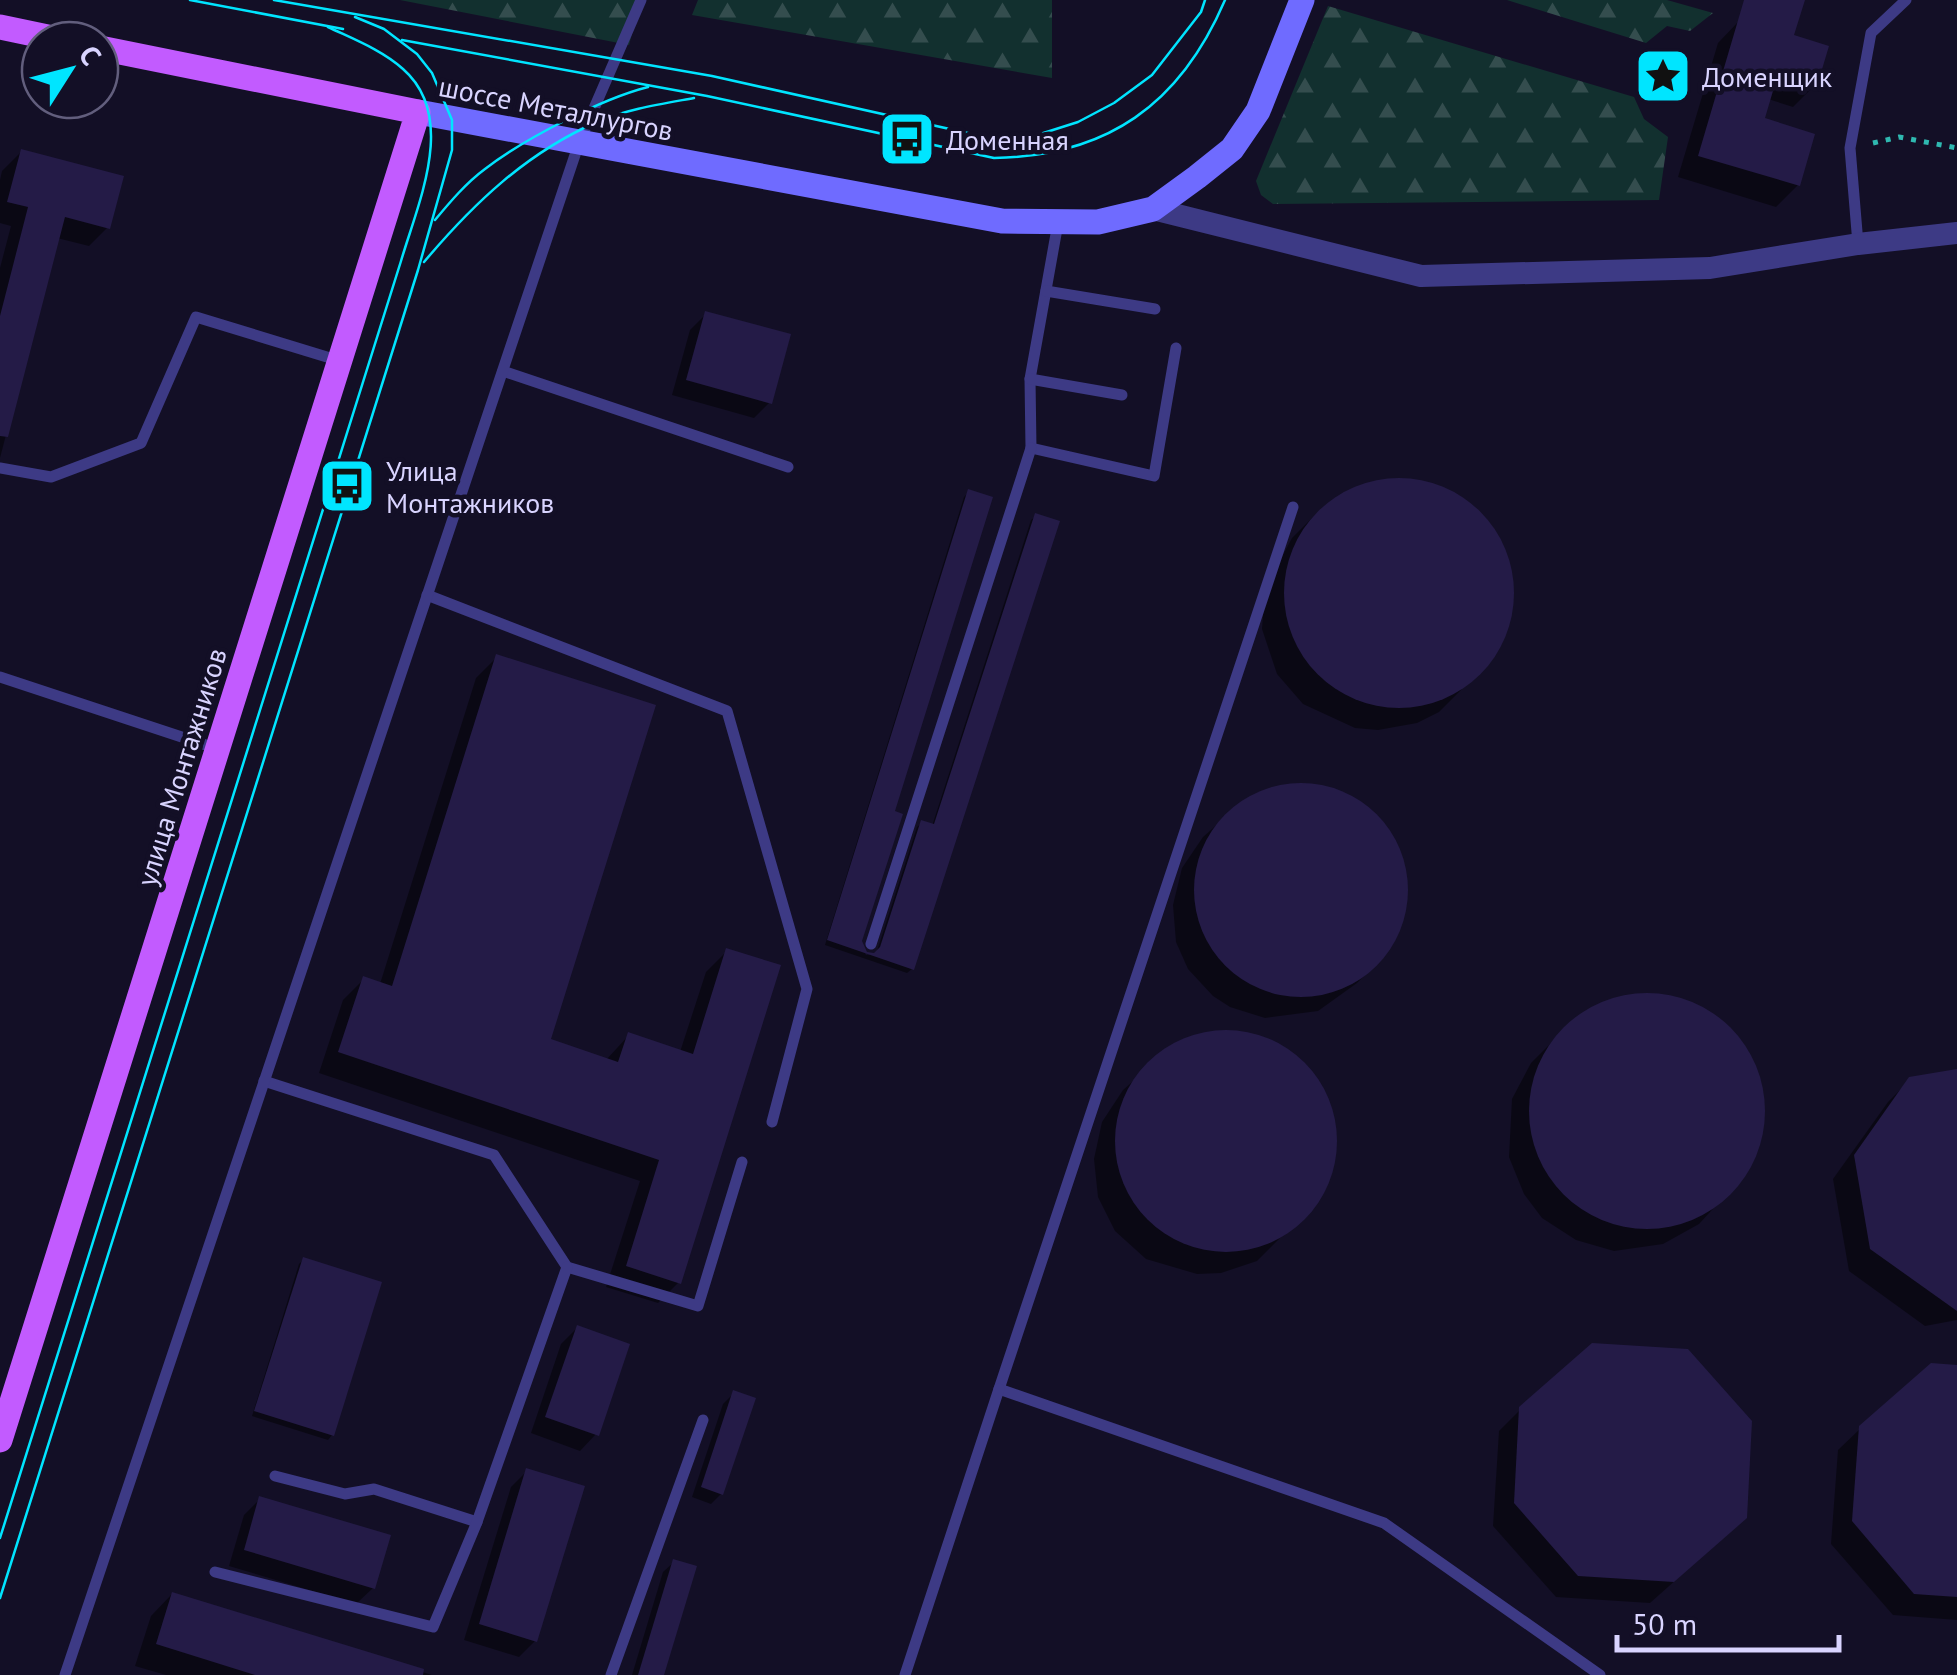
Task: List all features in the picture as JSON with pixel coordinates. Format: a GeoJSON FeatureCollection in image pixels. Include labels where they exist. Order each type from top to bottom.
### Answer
{"type":"FeatureCollection","features":[{"type":"Feature","properties":{"kind":"main road"},"geometry":{"type":"LineString","coordinates":[[1152,209],[1232,150],[1258,110],[1302,0]]}},
{"type":"Feature","properties":{"kind":"main road","name":"шоссе Металлургов"},"geometry":{"type":"LineString","coordinates":[[120,52],[1002,221],[1098,222],[1152,209]]}},
{"type":"Feature","properties":{"kind":"main road","name":"улица Монтажников"},"geometry":{"type":"LineString","coordinates":[[0,1440],[418,112]]}},
{"type":"Feature","properties":{"kind":"street"},"geometry":{"type":"LineString","coordinates":[[1152,209],[1421,276],[1710,268],[1957,233]]}},
{"type":"Feature","properties":{"kind":"lane"},"geometry":{"type":"LineString","coordinates":[[65,1675],[580,143],[640,0]]}},
{"type":"Feature","properties":{"kind":"lane"},"geometry":{"type":"LineString","coordinates":[[1858,244],[1850,148],[1871,33],[1906,0]]}},
{"type":"Feature","properties":{"kind":"lane"},"geometry":{"type":"LineString","coordinates":[[871,944],[1031,448],[1030,380],[1058,223]]}},
{"type":"Feature","properties":{"kind":"lane"},"geometry":{"type":"LineString","coordinates":[[1046,291],[1154,309]]}},
{"type":"Feature","properties":{"kind":"lane"},"geometry":{"type":"LineString","coordinates":[[0,468],[51,477],[142,443],[196,317],[340,361]]}},
{"type":"Feature","properties":{"kind":"lane"},"geometry":{"type":"LineString","coordinates":[[1031,448],[1154,476],[1176,348]]}},
{"type":"Feature","properties":{"kind":"lane"},"geometry":{"type":"LineString","coordinates":[[503,370],[788,468]]}},
{"type":"Feature","properties":{"kind":"lane"},"geometry":{"type":"LineString","coordinates":[[1030,380],[1122,395]]}},
{"type":"Feature","properties":{"kind":"lane"},"geometry":{"type":"LineString","coordinates":[[905,1675],[1293,508]]}},
{"type":"Feature","properties":{"kind":"lane"},"geometry":{"type":"LineString","coordinates":[[428,596],[727,711],[807,989],[772,1122]]}},
{"type":"Feature","properties":{"kind":"lane"},"geometry":{"type":"LineString","coordinates":[[0,677],[218,749]]}},
{"type":"Feature","properties":{"kind":"lane"},"geometry":{"type":"LineString","coordinates":[[264,1081],[494,1154],[567,1266],[698,1306],[742,1162]]}},
{"type":"Feature","properties":{"kind":"lane"},"geometry":{"type":"LineString","coordinates":[[215,1572],[433,1627],[476,1522],[567,1266]]}},
{"type":"Feature","properties":{"kind":"lane"},"geometry":{"type":"LineString","coordinates":[[999,1389],[1384,1522],[1600,1675]]}},
{"type":"Feature","properties":{"kind":"lane"},"geometry":{"type":"LineString","coordinates":[[612,1675],[703,1420]]}},
{"type":"Feature","properties":{"kind":"lane"},"geometry":{"type":"LineString","coordinates":[[275,1476],[345,1494],[374,1489],[476,1522]]}},
{"type":"Feature","properties":{"kind":"path"},"geometry":{"type":"LineString","coordinates":[[1850,148],[1899,137],[1957,148]]}},
{"type":"Feature","properties":{"kind":"green space"},"geometry":{"type":"Polygon","coordinates":[[[400,0],[641,0],[629,45],[400,0]]]}},
{"type":"Feature","properties":{"kind":"green space"},"geometry":{"type":"Polygon","coordinates":[[[698,0],[1052,0],[1052,78],[692,15],[698,0]]]}},
{"type":"Feature","properties":{"kind":"green space"},"geometry":{"type":"Polygon","coordinates":[[[1507,0],[1667,0],[1713,13],[1690,31],[1667,26],[1646,43],[1507,0]]]}},
{"type":"Feature","properties":{"kind":"green space"},"geometry":{"type":"Polygon","coordinates":[[[1328,6],[1634,97],[1644,119],[1668,137],[1659,200],[1273,204],[1261,195],[1256,181],[1328,6]]]}},
{"type":"Feature","properties":{"kind":"building"},"geometry":{"type":"Polygon","coordinates":[[[1744,0],[1805,0],[1794,35],[1829,46],[1817,86],[1778,74],[1765,118],[1815,134],[1800,186],[1698,156],[1744,0]]]}},
{"type":"Feature","properties":{"kind":"building"},"geometry":{"type":"Polygon","coordinates":[[[21,149],[124,176],[110,229],[65,217],[8,437],[0,436],[0,316],[28,207],[7,202],[21,149]]]}},
{"type":"Feature","properties":{"kind":"building"},"geometry":{"type":"Polygon","coordinates":[[[705,311],[791,334],[772,404],[686,380],[705,311]]]}},
{"type":"Feature","properties":{"kind":"building"},"geometry":{"type":"Polygon","coordinates":[[[1399,478],[1443,487],[1480,512],[1505,549],[1514,593],[1505,637],[1480,674],[1443,699],[1399,708],[1355,699],[1318,674],[1293,637],[1284,593],[1293,549],[1318,512],[1355,487],[1399,478]]]}},
{"type":"Feature","properties":{"kind":"building"},"geometry":{"type":"Polygon","coordinates":[[[968,489],[993,497],[895,811],[903,814],[862,941],[867,952],[874,953],[880,947],[921,820],[934,824],[1035,513],[1060,521],[914,970],[827,940],[968,489]]]}},
{"type":"Feature","properties":{"kind":"building"},"geometry":{"type":"Polygon","coordinates":[[[496,654],[656,705],[551,1039],[618,1062],[628,1032],[693,1054],[726,948],[781,965],[681,1284],[626,1266],[659,1160],[338,1052],[363,976],[392,986],[496,654]]]}},
{"type":"Feature","properties":{"kind":"building"},"geometry":{"type":"Polygon","coordinates":[[[1301,783],[1342,791],[1377,814],[1400,849],[1408,890],[1400,931],[1377,966],[1342,989],[1301,997],[1260,989],[1225,966],[1202,931],[1194,890],[1202,849],[1225,814],[1260,791],[1301,783]]]}},
{"type":"Feature","properties":{"kind":"building"},"geometry":{"type":"Polygon","coordinates":[[[1647,993],[1692,1002],[1730,1028],[1756,1066],[1765,1111],[1756,1156],[1730,1194],[1692,1220],[1647,1229],[1602,1220],[1564,1194],[1538,1156],[1529,1111],[1538,1066],[1564,1028],[1602,1002],[1647,993]]]}},
{"type":"Feature","properties":{"kind":"building"},"geometry":{"type":"Polygon","coordinates":[[[1226,1030],[1268,1039],[1304,1063],[1328,1099],[1337,1141],[1328,1183],[1304,1219],[1268,1243],[1226,1252],[1184,1243],[1148,1219],[1124,1183],[1115,1141],[1124,1099],[1148,1063],[1184,1039],[1226,1030]]]}},
{"type":"Feature","properties":{"kind":"building"},"geometry":{"type":"Polygon","coordinates":[[[1957,1069],[1957,1311],[1870,1249],[1854,1155],[1909,1077],[1957,1069]]]}},
{"type":"Feature","properties":{"kind":"building"},"geometry":{"type":"Polygon","coordinates":[[[303,1257],[382,1282],[334,1436],[254,1411],[303,1257]]]}},
{"type":"Feature","properties":{"kind":"building"},"geometry":{"type":"Polygon","coordinates":[[[577,1325],[630,1344],[599,1436],[545,1417],[577,1325]]]}},
{"type":"Feature","properties":{"kind":"building"},"geometry":{"type":"Polygon","coordinates":[[[1592,1343],[1688,1349],[1752,1421],[1747,1518],[1674,1582],[1578,1576],[1514,1503],[1519,1407],[1592,1343]]]}},
{"type":"Feature","properties":{"kind":"building"},"geometry":{"type":"Polygon","coordinates":[[[1931,1363],[1957,1365],[1957,1597],[1914,1594],[1852,1521],[1859,1426],[1931,1363]]]}},
{"type":"Feature","properties":{"kind":"building"},"geometry":{"type":"Polygon","coordinates":[[[733,1390],[756,1398],[723,1495],[701,1487],[733,1390]]]}},
{"type":"Feature","properties":{"kind":"building"},"geometry":{"type":"Polygon","coordinates":[[[526,1468],[585,1486],[537,1642],[479,1624],[526,1468]]]}},
{"type":"Feature","properties":{"kind":"building"},"geometry":{"type":"Polygon","coordinates":[[[259,1496],[391,1535],[375,1589],[244,1550],[259,1496]]]}},
{"type":"Feature","properties":{"kind":"building"},"geometry":{"type":"Polygon","coordinates":[[[673,1559],[697,1566],[664,1675],[638,1675],[673,1559]]]}},
{"type":"Feature","properties":{"kind":"building"},"geometry":{"type":"Polygon","coordinates":[[[172,1592],[424,1669],[423,1675],[255,1675],[156,1644],[172,1592]]]}},
{"type":"Feature","properties":{"kind":"tram line"},"geometry":{"type":"LineString","coordinates":[[190,0],[343,29]]}},
{"type":"Feature","properties":{"kind":"tram line"},"geometry":{"type":"LineString","coordinates":[[274,0],[712,76],[990,138],[1034,136],[1078,122],[1114,103],[1152,75],[1201,12],[1205,0]]}},
{"type":"Feature","properties":{"kind":"tram line"},"geometry":{"type":"LineString","coordinates":[[402,40],[707,96],[994,158],[1071,147],[1105,135],[1135,118],[1186,69],[1225,0]]}},
{"type":"Feature","properties":{"kind":"tram line"},"geometry":{"type":"LineString","coordinates":[[0,1598],[418,270],[452,150],[452,120],[432,73],[417,54],[384,29],[355,17]]}},
{"type":"Feature","properties":{"kind":"tram line"},"geometry":{"type":"LineString","coordinates":[[0,1538],[424,187],[431,136],[428,111],[419,89],[386,56],[328,27]]}},
{"type":"Feature","properties":{"kind":"tram line"},"geometry":{"type":"LineString","coordinates":[[435,220],[471,180],[520,145],[586,110],[648,87]]}},
{"type":"Feature","properties":{"kind":"tram line"},"geometry":{"type":"LineString","coordinates":[[424,262],[482,200],[547,149],[608,117],[694,98]]}},
{"type":"Feature","properties":{"kind":"place","name":"Доменщик"},"geometry":{"type":"Point","coordinates":[1663,76]}},
{"type":"Feature","properties":{"kind":"place","name":"Доменная"},"geometry":{"type":"Point","coordinates":[907,139]}},
{"type":"Feature","properties":{"kind":"place","name":"Улица Монтажников"},"geometry":{"type":"Point","coordinates":[347,486]}}]}
